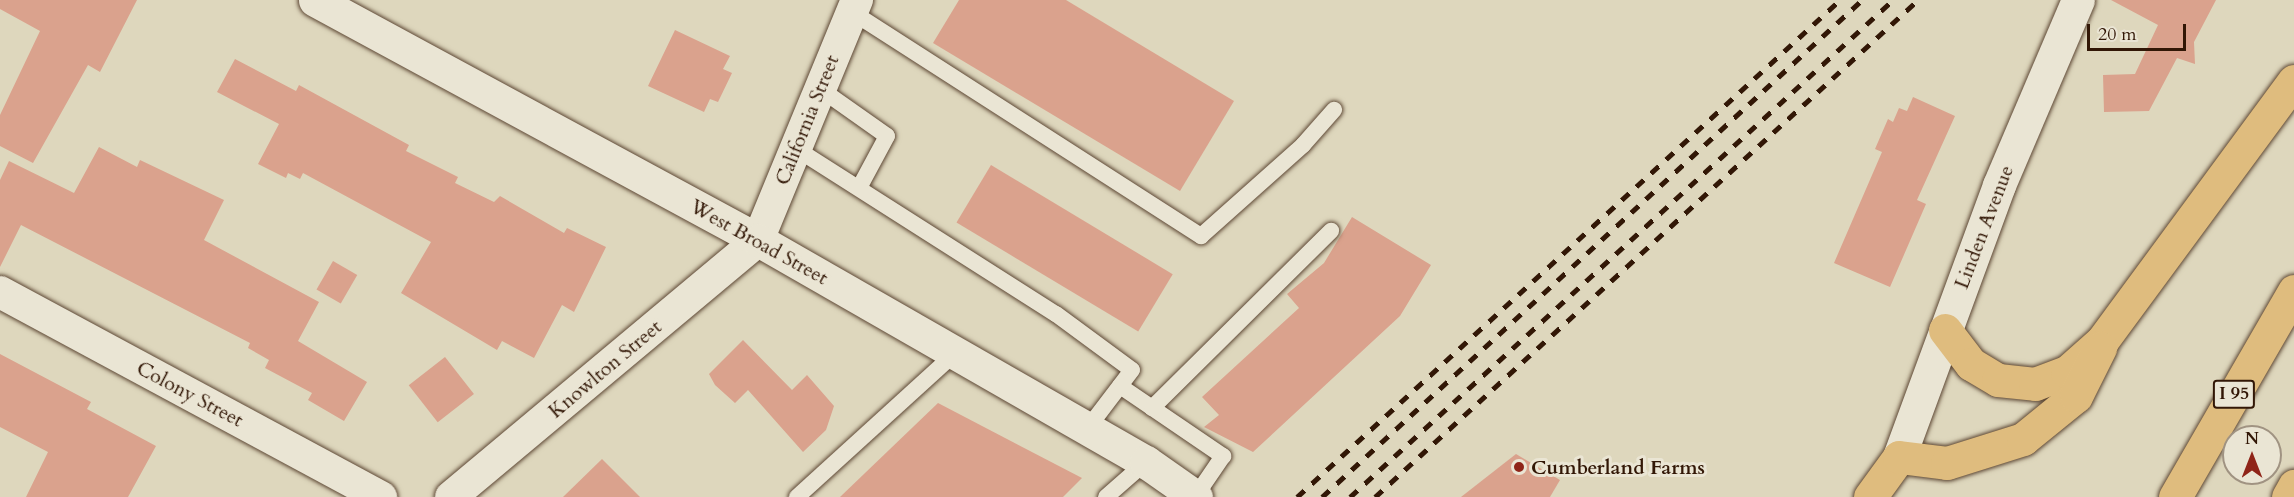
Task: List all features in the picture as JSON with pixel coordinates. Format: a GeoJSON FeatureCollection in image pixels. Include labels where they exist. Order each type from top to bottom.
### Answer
{"type":"FeatureCollection","features":[{"type":"Feature","properties":{"kind":"main road","name":"West Broad Street"},"geometry":{"type":"LineString","coordinates":[[315,0],[758,240],[1146,462],[1195,497]]}},
{"type":"Feature","properties":{"kind":"main road","name":"Linden Avenue"},"geometry":{"type":"LineString","coordinates":[[1870,497],[1899,457],[1945,330],[2078,0]]}},
{"type":"Feature","properties":{"kind":"main road"},"geometry":{"type":"LineString","coordinates":[[1945,330],[1971,364],[2016,384],[2057,378],[2102,341],[2294,81]]}},
{"type":"Feature","properties":{"kind":"main road","name":"I 95"},"geometry":{"type":"LineString","coordinates":[[2175,497],[2294,291]]}},
{"type":"Feature","properties":{"kind":"main road"},"geometry":{"type":"LineString","coordinates":[[1899,457],[1947,464],[2023,439],[2076,396],[2094,369],[2102,341]]}},
{"type":"Feature","properties":{"kind":"main road","name":"Linden Avenue"},"geometry":{"type":"LineString","coordinates":[[1897,497],[1899,457]]}},
{"type":"Feature","properties":{"kind":"main road"},"geometry":{"type":"LineString","coordinates":[[2288,497],[2294,486]]}},
{"type":"Feature","properties":{"kind":"street","name":"California Street"},"geometry":{"type":"LineString","coordinates":[[758,240],[819,88],[855,6]]}},
{"type":"Feature","properties":{"kind":"street","name":"Knowlton Street"},"geometry":{"type":"LineString","coordinates":[[451,497],[758,240]]}},
{"type":"Feature","properties":{"kind":"street","name":"Colony Street"},"geometry":{"type":"LineString","coordinates":[[0,292],[381,497]]}},
{"type":"Feature","properties":{"kind":"lane"},"geometry":{"type":"LineString","coordinates":[[855,6],[1201,236],[1303,145],[1334,110]]}},
{"type":"Feature","properties":{"kind":"lane"},"geometry":{"type":"LineString","coordinates":[[819,88],[887,136],[859,188]]}},
{"type":"Feature","properties":{"kind":"lane"},"geometry":{"type":"LineString","coordinates":[[795,147],[1056,314],[1132,370],[1087,429]]}},
{"type":"Feature","properties":{"kind":"lane"},"geometry":{"type":"LineString","coordinates":[[1152,408],[1331,231]]}},
{"type":"Feature","properties":{"kind":"lane"},"geometry":{"type":"LineString","coordinates":[[796,497],[955,353]]}},
{"type":"Feature","properties":{"kind":"lane"},"geometry":{"type":"LineString","coordinates":[[1120,386],[1223,456],[1195,497]]}},
{"type":"Feature","properties":{"kind":"lane"},"geometry":{"type":"LineString","coordinates":[[1106,497],[1146,462]]}},
{"type":"Feature","properties":{"kind":"building"},"geometry":{"type":"Polygon","coordinates":[[[0,0],[137,0],[100,72],[88,65],[33,163],[0,146],[0,115],[40,31],[0,9],[0,0]]]}},
{"type":"Feature","properties":{"kind":"building"},"geometry":{"type":"Polygon","coordinates":[[[959,0],[1066,0],[1234,101],[1180,191],[933,43],[959,0]]]}},
{"type":"Feature","properties":{"kind":"building"},"geometry":{"type":"Polygon","coordinates":[[[2111,0],[2216,0],[2194,42],[2195,64],[2177,58],[2149,111],[2104,112],[2103,75],[2135,74],[2158,25],[2111,0]]]}},
{"type":"Feature","properties":{"kind":"building"},"geometry":{"type":"Polygon","coordinates":[[[675,30],[730,56],[723,69],[732,73],[718,102],[710,99],[704,112],[648,86],[675,30]]]}},
{"type":"Feature","properties":{"kind":"building"},"geometry":{"type":"Polygon","coordinates":[[[235,59],[296,91],[299,85],[409,145],[406,151],[458,177],[455,183],[494,202],[500,196],[564,233],[567,228],[606,247],[574,312],[562,305],[534,358],[502,341],[497,350],[401,293],[431,242],[303,173],[300,179],[288,173],[286,178],[258,164],[279,124],[217,92],[235,59]]]}},
{"type":"Feature","properties":{"kind":"building"},"geometry":{"type":"Polygon","coordinates":[[[1913,97],[1955,116],[1917,200],[1926,204],[1890,287],[1834,263],[1882,152],[1875,149],[1888,119],[1893,122],[1899,108],[1907,111],[1913,97]]]}},
{"type":"Feature","properties":{"kind":"building"},"geometry":{"type":"Polygon","coordinates":[[[99,147],[137,167],[140,160],[224,200],[204,240],[319,302],[298,341],[367,382],[344,421],[308,400],[312,393],[265,368],[269,360],[248,348],[250,343],[21,225],[0,267],[0,180],[9,161],[74,193],[99,147]]]}},
{"type":"Feature","properties":{"kind":"building"},"geometry":{"type":"Polygon","coordinates":[[[991,165],[1173,274],[1138,332],[956,222],[991,165]]]}},
{"type":"Feature","properties":{"kind":"building"},"geometry":{"type":"Polygon","coordinates":[[[1352,217],[1431,265],[1400,316],[1253,452],[1204,427],[1219,415],[1202,397],[1299,308],[1287,294],[1324,263],[1352,217]]]}},
{"type":"Feature","properties":{"kind":"building"},"geometry":{"type":"Polygon","coordinates":[[[333,261],[357,275],[341,304],[316,290],[333,261]]]}},
{"type":"Feature","properties":{"kind":"building"},"geometry":{"type":"Polygon","coordinates":[[[743,340],[792,390],[807,375],[834,406],[826,430],[803,452],[748,390],[735,403],[715,385],[709,374],[743,340]]]}},
{"type":"Feature","properties":{"kind":"building"},"geometry":{"type":"Polygon","coordinates":[[[0,354],[91,402],[87,409],[156,446],[128,497],[26,497],[48,452],[0,427],[0,354]]]}},
{"type":"Feature","properties":{"kind":"building"},"geometry":{"type":"Polygon","coordinates":[[[445,357],[474,394],[438,422],[409,385],[445,357]]]}},
{"type":"Feature","properties":{"kind":"building"},"geometry":{"type":"Polygon","coordinates":[[[938,403],[1082,478],[1063,497],[840,497],[938,403]]]}},
{"type":"Feature","properties":{"kind":"building","name":"Cumberland Farms"},"geometry":{"type":"Polygon","coordinates":[[[1516,454],[1560,480],[1550,497],[1461,497],[1516,454]]]}},
{"type":"Feature","properties":{"kind":"building"},"geometry":{"type":"Polygon","coordinates":[[[602,459],[640,497],[563,497],[602,459]]]}},
{"type":"Feature","properties":{"kind":"railway"},"geometry":{"type":"LineString","coordinates":[[1297,497],[1840,0]]}},
{"type":"Feature","properties":{"kind":"railway"},"geometry":{"type":"LineString","coordinates":[[1322,497],[1862,0]]}},
{"type":"Feature","properties":{"kind":"railway"},"geometry":{"type":"LineString","coordinates":[[1350,497],[1893,0]]}},
{"type":"Feature","properties":{"kind":"railway"},"geometry":{"type":"LineString","coordinates":[[1375,497],[1918,0]]}},
{"type":"Feature","properties":{"kind":"place","name":"Cumberland Farms"},"geometry":{"type":"Point","coordinates":[1519,467]}}]}
